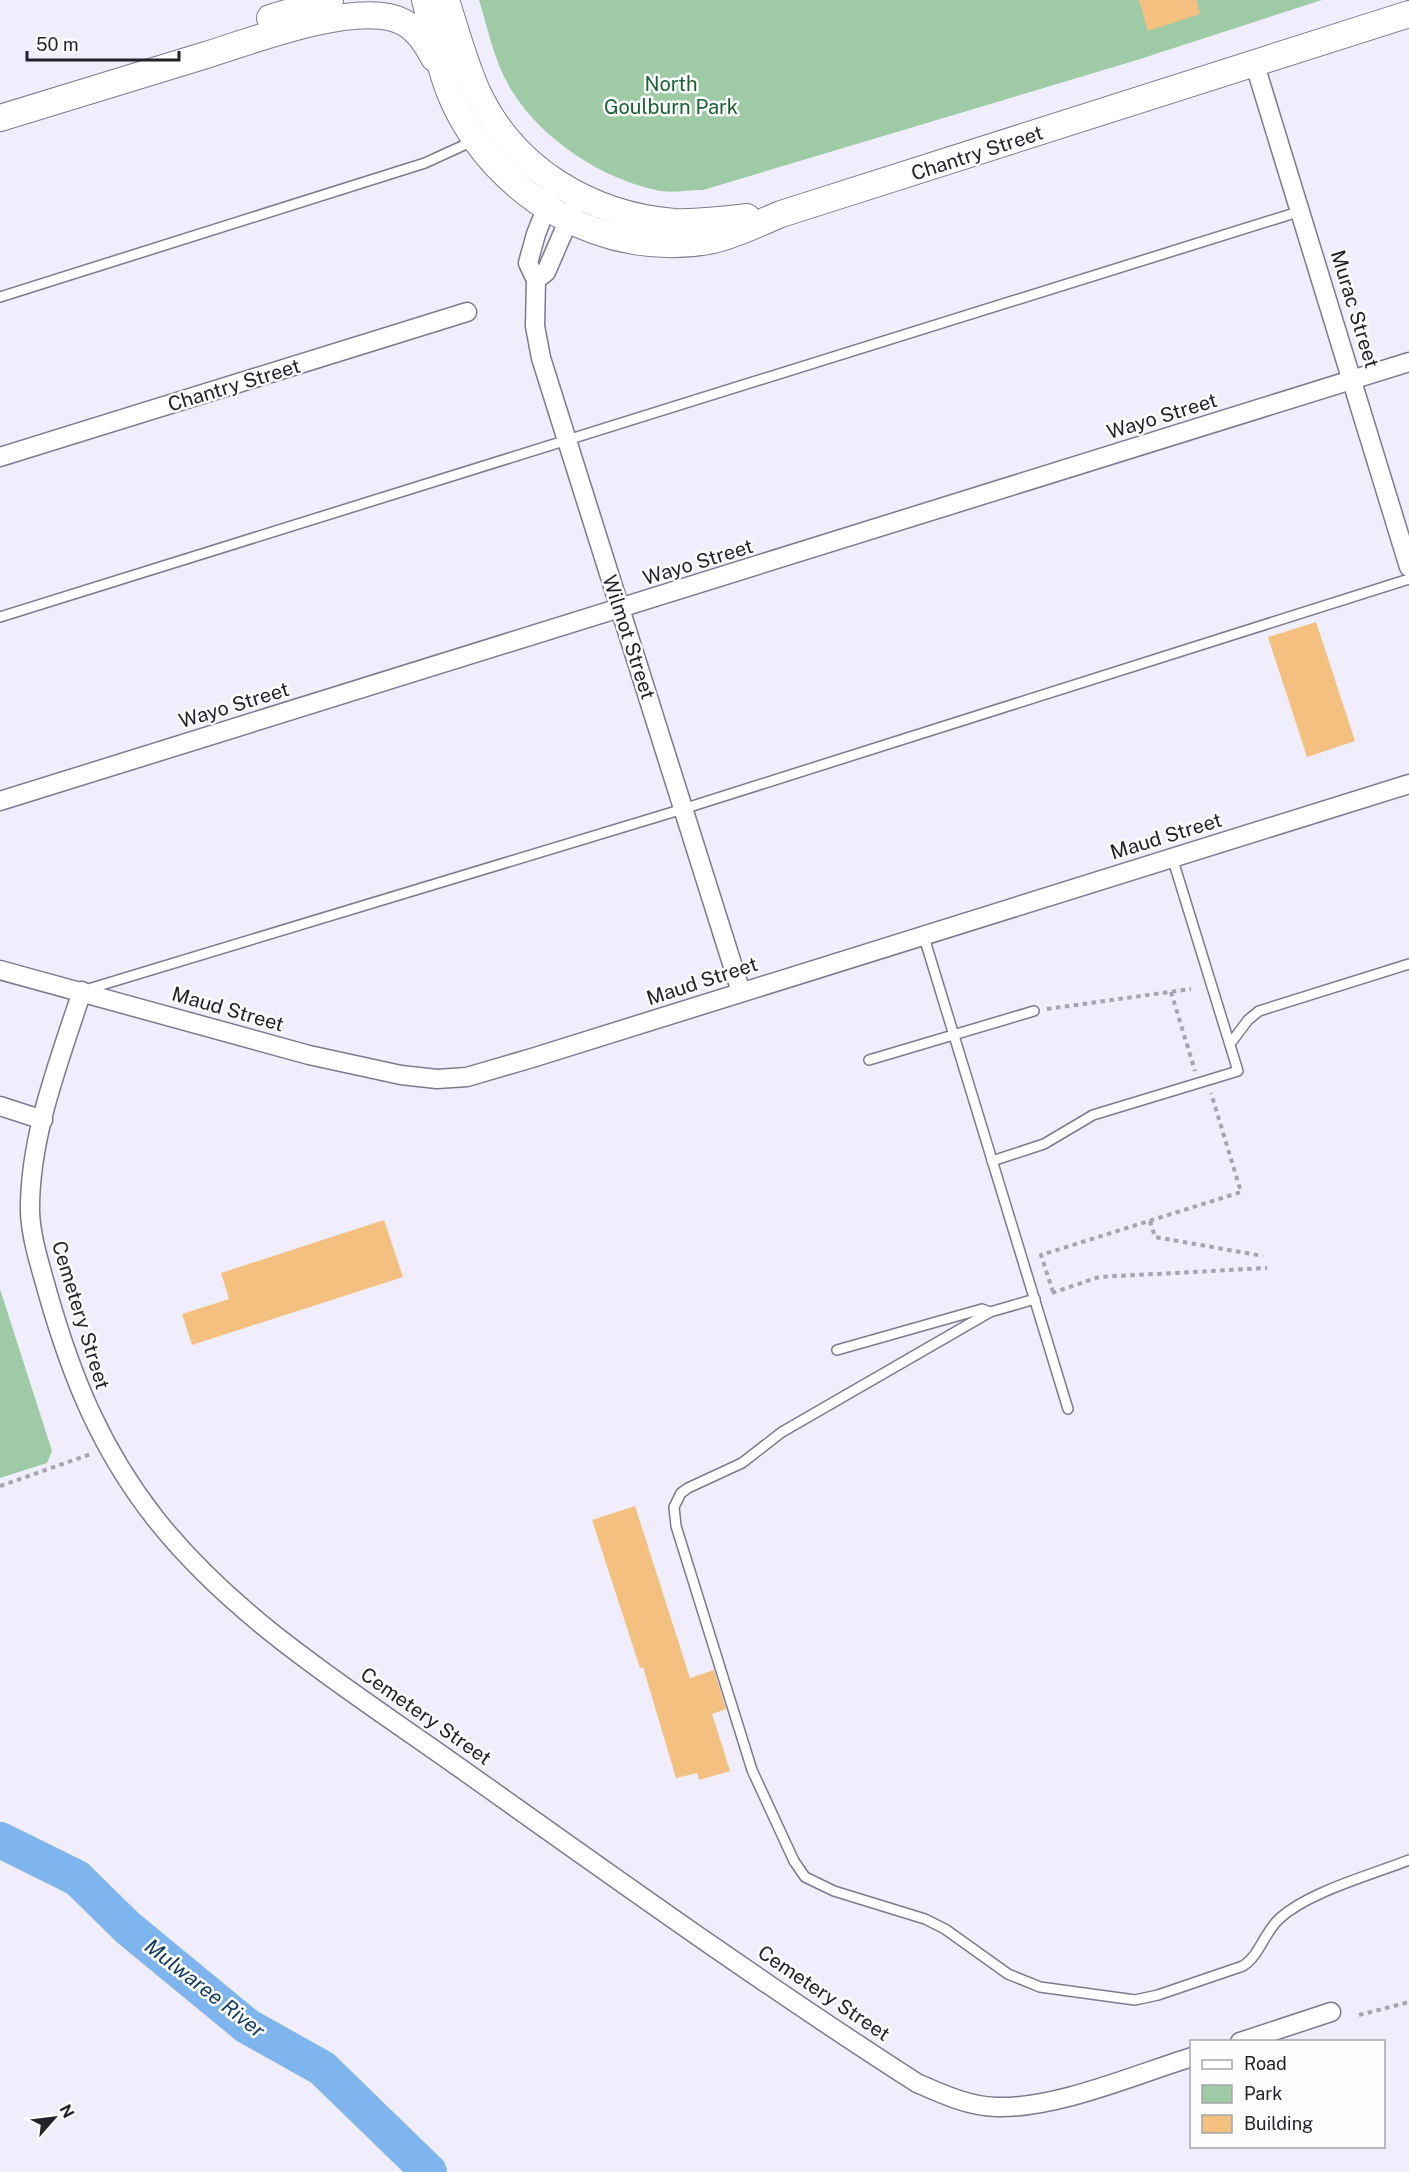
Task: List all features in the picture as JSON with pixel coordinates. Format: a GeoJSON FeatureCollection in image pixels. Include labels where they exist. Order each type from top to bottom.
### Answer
{"type":"FeatureCollection","features":[{"type":"Feature","properties":{"kind":"main road"},"geometry":{"type":"LineString","coordinates":[[0,101],[330,0]]}},
{"type":"Feature","properties":{"kind":"main road"},"geometry":{"type":"LineString","coordinates":[[0,118],[391,0]]}},
{"type":"Feature","properties":{"kind":"main road"},"geometry":{"type":"LineString","coordinates":[[425,0],[446,83]]}},
{"type":"Feature","properties":{"kind":"main road"},"geometry":{"type":"LineString","coordinates":[[446,0],[471,77],[486,109],[521,154],[568,190],[630,214],[674,222],[714,221],[780,214]]}},
{"type":"Feature","properties":{"kind":"main road","name":"Chantry Street"},"geometry":{"type":"LineString","coordinates":[[557,213],[600,234],[620,240],[664,245],[700,242],[729,236],[780,214],[1255,65],[1409,14]]}},
{"type":"Feature","properties":{"kind":"main road"},"geometry":{"type":"LineString","coordinates":[[294,28],[369,16],[400,20],[422,36],[476,139],[504,173],[557,213]]}},
{"type":"Feature","properties":{"kind":"street","name":"Murac Street"},"geometry":{"type":"LineString","coordinates":[[1255,65],[1409,567]]}},
{"type":"Feature","properties":{"kind":"street","name":"Wilmot Street"},"geometry":{"type":"LineString","coordinates":[[568,190],[528,263],[536,280],[535,313],[538,344],[566,442],[741,992]]}},
{"type":"Feature","properties":{"kind":"street","name":"Wilmot Street"},"geometry":{"type":"LineString","coordinates":[[536,280],[546,272],[557,213],[568,190]]}},
{"type":"Feature","properties":{"kind":"street","name":"Chantry Street"},"geometry":{"type":"LineString","coordinates":[[0,457],[467,312]]}},
{"type":"Feature","properties":{"kind":"street","name":"Wayo Street"},"geometry":{"type":"LineString","coordinates":[[0,801],[621,610],[1409,362]]}},
{"type":"Feature","properties":{"kind":"street","name":"Maud Street"},"geometry":{"type":"LineString","coordinates":[[0,970],[309,1055],[401,1075],[437,1079],[466,1077],[499,1069],[924,934],[1409,784]]}},
{"type":"Feature","properties":{"kind":"street","name":"Cemetery Street"},"geometry":{"type":"LineString","coordinates":[[82,991],[43,1120],[34,1167],[30,1215],[41,1267],[61,1339],[85,1406],[115,1463],[156,1520],[203,1571],[266,1628],[614,1877],[917,2083],[954,2100],[995,2107],[1039,2103],[1190,2057]]}},
{"type":"Feature","properties":{"kind":"street"},"geometry":{"type":"LineString","coordinates":[[0,1106],[43,1120]]}},
{"type":"Feature","properties":{"kind":"street"},"geometry":{"type":"LineString","coordinates":[[1246,2040],[1331,2013]]}},
{"type":"Feature","properties":{"kind":"lane"},"geometry":{"type":"LineString","coordinates":[[0,297],[424,163],[476,139]]}},
{"type":"Feature","properties":{"kind":"lane"},"geometry":{"type":"LineString","coordinates":[[0,617],[1301,211]]}},
{"type":"Feature","properties":{"kind":"lane"},"geometry":{"type":"LineString","coordinates":[[82,991],[683,809],[1409,579]]}},
{"type":"Feature","properties":{"kind":"lane"},"geometry":{"type":"LineString","coordinates":[[992,1161],[1044,1144],[1094,1115],[1238,1071],[1172,857]]}},
{"type":"Feature","properties":{"kind":"lane"},"geometry":{"type":"LineString","coordinates":[[924,934],[1068,1409]]}},
{"type":"Feature","properties":{"kind":"lane"},"geometry":{"type":"LineString","coordinates":[[1230,1044],[1248,1020],[1259,1011],[1409,964]]}},
{"type":"Feature","properties":{"kind":"lane"},"geometry":{"type":"LineString","coordinates":[[869,1060],[1034,1011]]}},
{"type":"Feature","properties":{"kind":"lane"},"geometry":{"type":"LineString","coordinates":[[1035,1299],[990,1312],[782,1432],[742,1463],[688,1488],[676,1499],[674,1516],[676,1526],[746,1753],[765,1801],[799,1870],[822,1887],[912,1914],[935,1924],[1008,1974],[1029,1984],[1095,1997],[1135,2000],[1158,1995],[1243,1966],[1253,1957],[1272,1927],[1289,1911],[1312,1898],[1409,1860]]}},
{"type":"Feature","properties":{"kind":"lane"},"geometry":{"type":"LineString","coordinates":[[837,1350],[982,1310],[990,1312]]}},
{"type":"Feature","properties":{"kind":"path"},"geometry":{"type":"LineString","coordinates":[[1034,1011],[1191,989]]}},
{"type":"Feature","properties":{"kind":"path"},"geometry":{"type":"LineString","coordinates":[[1171,992],[1195,1072]]}},
{"type":"Feature","properties":{"kind":"path"},"geometry":{"type":"LineString","coordinates":[[1210,1093],[1241,1192],[1041,1255],[1053,1292],[1099,1276],[1267,1268]]}},
{"type":"Feature","properties":{"kind":"path"},"geometry":{"type":"LineString","coordinates":[[1150,1221],[1155,1237],[1263,1256]]}},
{"type":"Feature","properties":{"kind":"path"},"geometry":{"type":"LineString","coordinates":[[0,1486],[91,1454]]}},
{"type":"Feature","properties":{"kind":"path"},"geometry":{"type":"LineString","coordinates":[[1359,2015],[1409,2002]]}},
{"type":"Feature","properties":{"kind":"green space","name":"North Goulburn Park"},"geometry":{"type":"Polygon","coordinates":[[[479,0],[1322,0],[1137,60],[703,190],[671,192],[640,186],[597,168],[558,142],[540,126],[506,81],[492,47],[479,0]]]}},
{"type":"Feature","properties":{"kind":"green space"},"geometry":{"type":"Polygon","coordinates":[[[0,1289],[52,1451],[47,1463],[0,1478],[0,1289]]]}},
{"type":"Feature","properties":{"kind":"building"},"geometry":{"type":"Polygon","coordinates":[[[1139,0],[1196,0],[1200,14],[1148,31],[1139,0]]]}},
{"type":"Feature","properties":{"kind":"building"},"geometry":{"type":"Polygon","coordinates":[[[1316,622],[1355,741],[1307,757],[1268,637],[1316,622]]]}},
{"type":"Feature","properties":{"kind":"building"},"geometry":{"type":"Polygon","coordinates":[[[384,1220],[403,1277],[192,1345],[182,1314],[229,1299],[221,1273],[384,1220]]]}},
{"type":"Feature","properties":{"kind":"building"},"geometry":{"type":"Polygon","coordinates":[[[635,1506],[690,1678],[714,1670],[726,1709],[712,1714],[730,1771],[699,1780],[697,1773],[676,1778],[643,1667],[640,1668],[592,1520],[635,1506]]]}},
{"type":"Feature","properties":{"kind":"waterway","name":"Mulwaree River"},"geometry":{"type":"LineString","coordinates":[[0,1840],[77,1878],[128,1928],[247,2026],[322,2068],[429,2172]]}}]}
